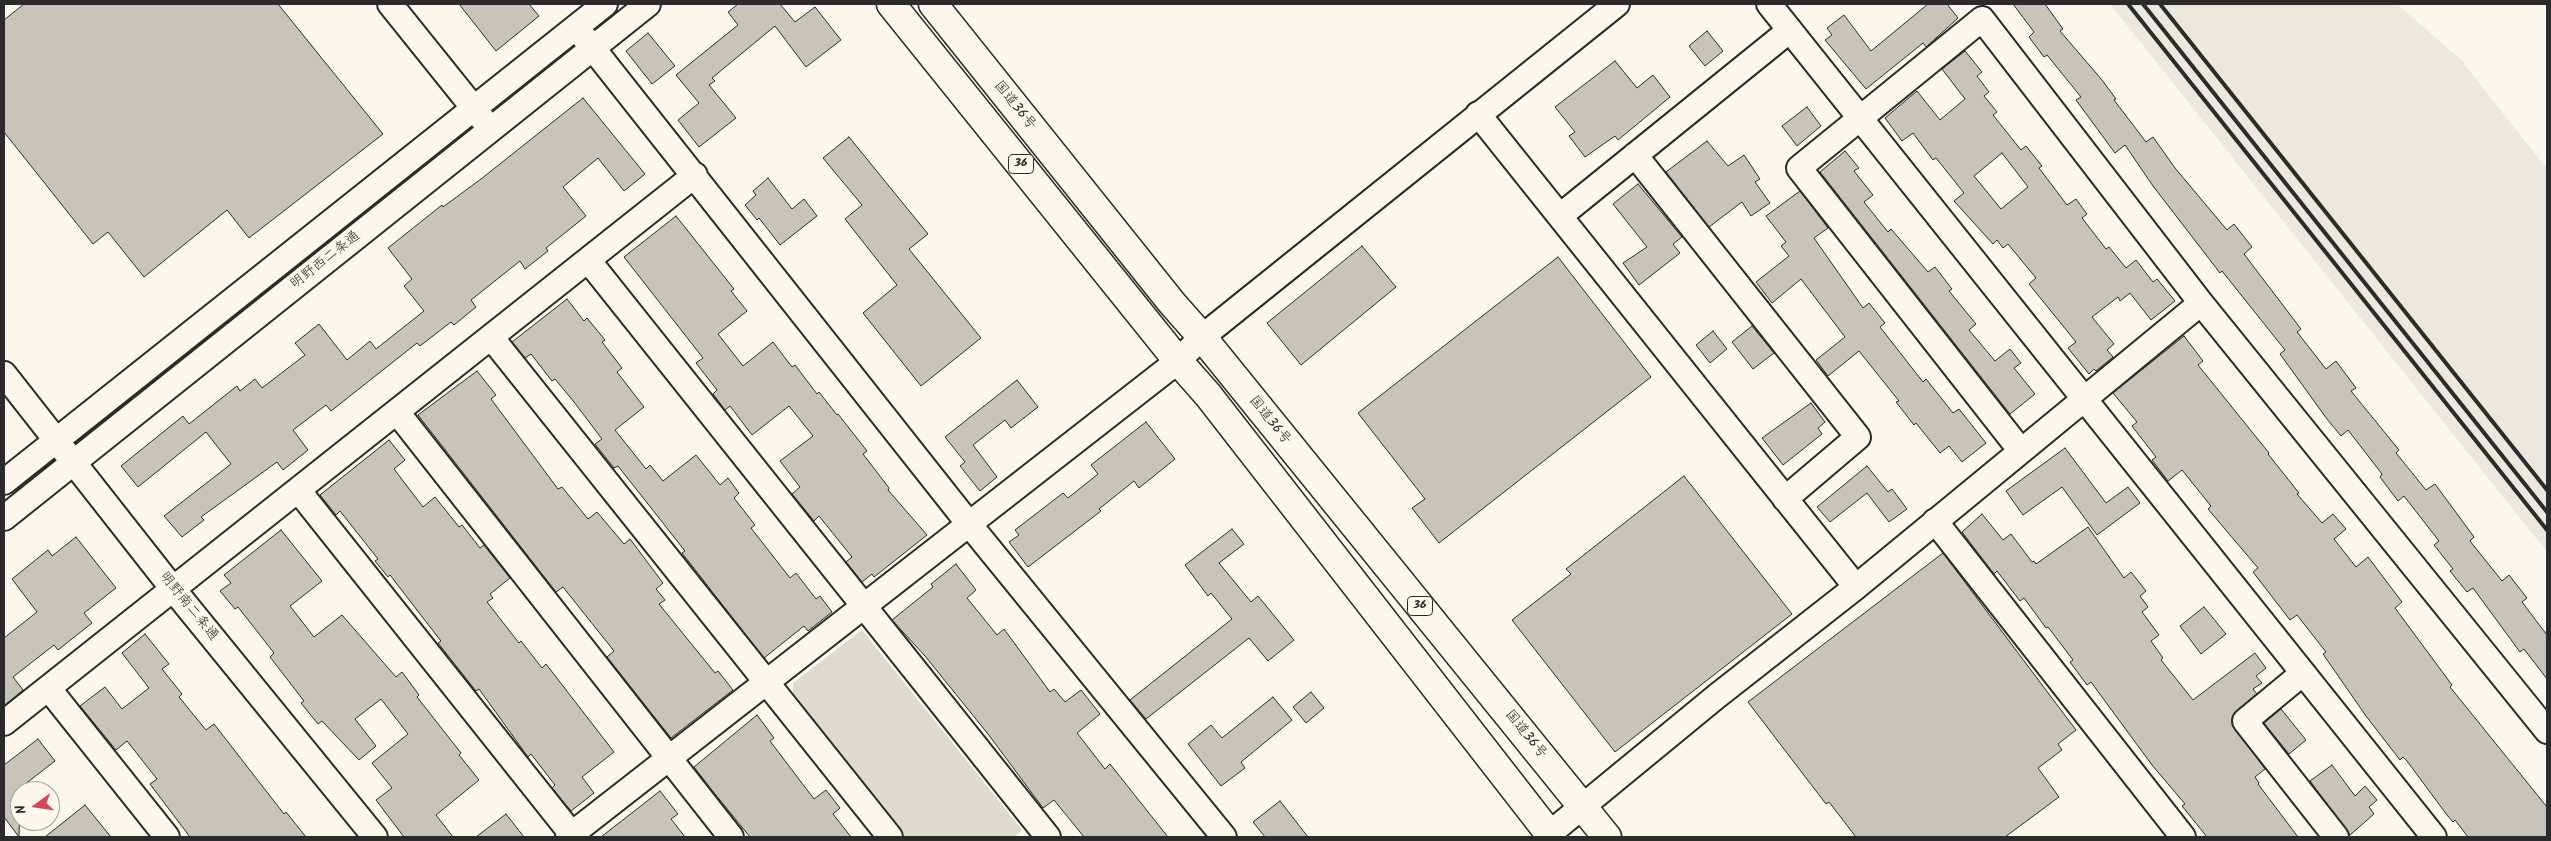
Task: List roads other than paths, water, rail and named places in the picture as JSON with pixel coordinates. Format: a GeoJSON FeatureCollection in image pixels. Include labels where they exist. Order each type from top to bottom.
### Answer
{"type":"FeatureCollection","features":[{"type":"Feature","properties":{"kind":"highway","name":"36"},"geometry":{"type":"LineString","coordinates":[[891,4],[1178,361],[1208,395],[1550,836]]}},
{"type":"Feature","properties":{"kind":"highway","name":"国道36号"},"geometry":{"type":"LineString","coordinates":[[933,4],[1172,303],[1202,337],[1607,837]]}},
{"type":"Feature","properties":{"kind":"street"},"geometry":{"type":"LineString","coordinates":[[390,4],[491,130]]}},
{"type":"Feature","properties":{"kind":"street","name":"明野西二条通"},"geometry":{"type":"LineString","coordinates":[[4,482],[605,4]]}},
{"type":"Feature","properties":{"kind":"street","name":"明野西二条通"},"geometry":{"type":"LineString","coordinates":[[4,518],[648,4]]}},
{"type":"Feature","properties":{"kind":"street"},"geometry":{"type":"LineString","coordinates":[[298,490],[571,836],[766,681],[863,608],[1178,361],[1202,337],[1617,4]]}},
{"type":"Feature","properties":{"kind":"street"},"geometry":{"type":"LineString","coordinates":[[1769,4],[2434,837]]}},
{"type":"Feature","properties":{"kind":"street"},"geometry":{"type":"LineString","coordinates":[[2021,450],[1799,168],[1982,20],[2201,303],[2547,730]]}},
{"type":"Feature","properties":{"kind":"street"},"geometry":{"type":"LineString","coordinates":[[576,27],[695,175],[969,524],[1221,836]]}},
{"type":"Feature","properties":{"kind":"street"},"geometry":{"type":"LineString","coordinates":[[1560,216],[1790,30]]}},
{"type":"Feature","properties":{"kind":"street"},"geometry":{"type":"LineString","coordinates":[[1478,114],[1856,587]]}},
{"type":"Feature","properties":{"kind":"street"},"geometry":{"type":"LineString","coordinates":[[1635,155],[1858,437],[1785,499]]}},
{"type":"Feature","properties":{"kind":"street"},"geometry":{"type":"LineString","coordinates":[[4,724],[695,175]]}},
{"type":"Feature","properties":{"kind":"street"},"geometry":{"type":"LineString","coordinates":[[588,260],[863,608],[1048,837]]}},
{"type":"Feature","properties":{"kind":"street"},"geometry":{"type":"LineString","coordinates":[[1550,836],[1583,806],[1717,696],[1856,587],[2021,450],[2086,400],[2201,303]]}},
{"type":"Feature","properties":{"kind":"street"},"geometry":{"type":"LineString","coordinates":[[492,337],[890,837]]}},
{"type":"Feature","properties":{"kind":"street","name":"明野南二条通"},"geometry":{"type":"LineString","coordinates":[[4,374],[173,589],[375,837]]}},
{"type":"Feature","properties":{"kind":"street"},"geometry":{"type":"LineString","coordinates":[[397,412],[731,837]]}},
{"type":"Feature","properties":{"kind":"street"},"geometry":{"type":"LineString","coordinates":[[1935,521],[2183,837]]}},
{"type":"Feature","properties":{"kind":"street"},"geometry":{"type":"LineString","coordinates":[[2303,673],[2244,721],[2336,837]]}},
{"type":"Feature","properties":{"kind":"street"},"geometry":{"type":"LineString","coordinates":[[49,689],[168,837]]}},
{"type":"Feature","properties":{"kind":"railway"},"geometry":{"type":"LineString","coordinates":[[2128,4],[2547,530]]}},
{"type":"Feature","properties":{"kind":"railway"},"geometry":{"type":"LineString","coordinates":[[2143,4],[2547,512]]}},
{"type":"Feature","properties":{"kind":"railway"},"geometry":{"type":"LineString","coordinates":[[2160,4],[2547,490]]}}]}
